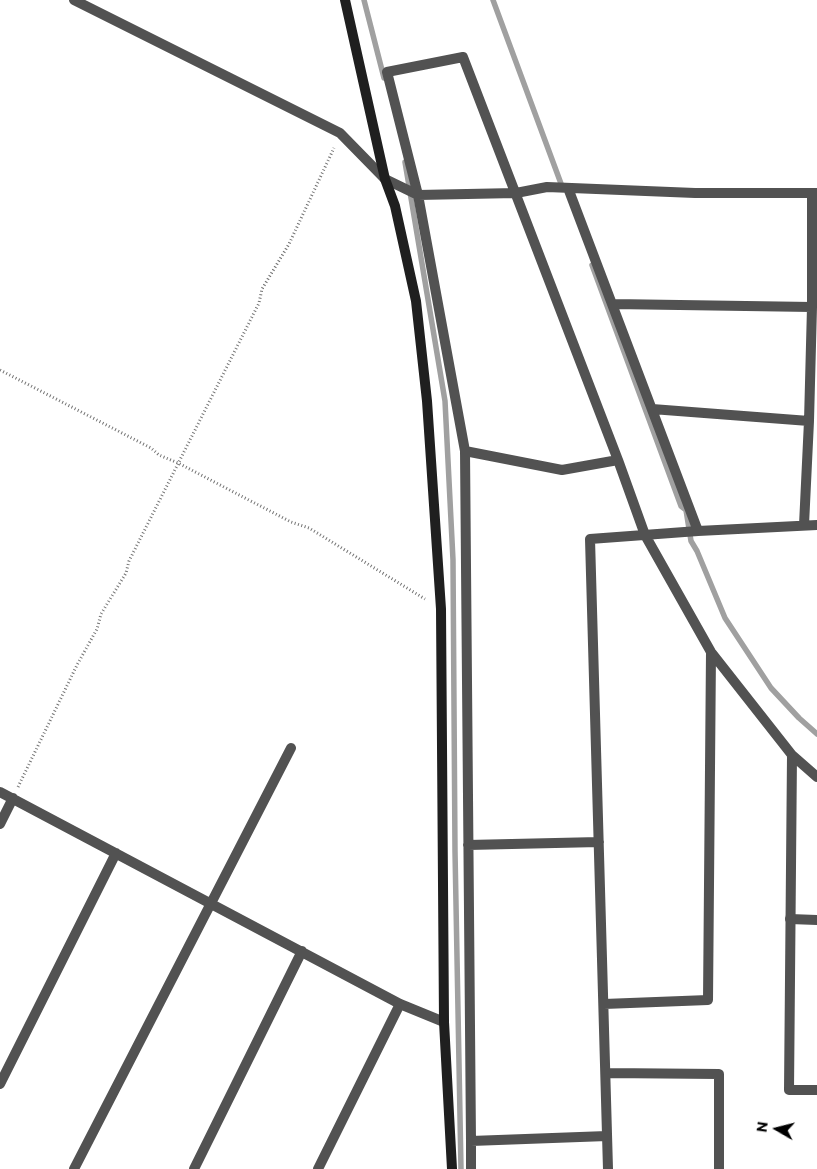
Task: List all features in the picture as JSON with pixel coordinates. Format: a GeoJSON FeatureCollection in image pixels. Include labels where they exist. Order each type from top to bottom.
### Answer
{"type":"FeatureCollection","features":[{"type":"Feature","properties":{"kind":"street"},"geometry":{"type":"LineString","coordinates":[[74,0],[340,134],[385,179],[418,195],[516,193],[547,187],[696,193],[815,193],[810,421],[804,525]]}},
{"type":"Feature","properties":{"kind":"street"},"geometry":{"type":"LineString","coordinates":[[346,0],[385,179],[395,206],[416,301],[428,401],[441,609],[444,1022],[452,1169]]}},
{"type":"Feature","properties":{"kind":"street"},"geometry":{"type":"LineString","coordinates":[[472,1169],[470,1141],[465,451],[418,195],[387,72],[463,57],[645,535],[711,652],[792,755],[817,777]]}},
{"type":"Feature","properties":{"kind":"street"},"geometry":{"type":"LineString","coordinates":[[568,188],[698,531]]}},
{"type":"Feature","properties":{"kind":"street"},"geometry":{"type":"LineString","coordinates":[[613,304],[812,307]]}},
{"type":"Feature","properties":{"kind":"street"},"geometry":{"type":"LineString","coordinates":[[652,409],[810,421]]}},
{"type":"Feature","properties":{"kind":"street"},"geometry":{"type":"LineString","coordinates":[[465,451],[562,470],[618,460]]}},
{"type":"Feature","properties":{"kind":"street"},"geometry":{"type":"LineString","coordinates":[[608,1169],[590,539],[817,525]]}},
{"type":"Feature","properties":{"kind":"street"},"geometry":{"type":"LineString","coordinates":[[604,1004],[708,1000],[711,652]]}},
{"type":"Feature","properties":{"kind":"street"},"geometry":{"type":"LineString","coordinates":[[74,1169],[291,748]]}},
{"type":"Feature","properties":{"kind":"street"},"geometry":{"type":"LineString","coordinates":[[792,755],[789,1090],[817,1090]]}},
{"type":"Feature","properties":{"kind":"street"},"geometry":{"type":"LineString","coordinates":[[0,792],[400,1004],[444,1022]]}},
{"type":"Feature","properties":{"kind":"street"},"geometry":{"type":"LineString","coordinates":[[0,824],[13,798]]}},
{"type":"Feature","properties":{"kind":"street"},"geometry":{"type":"LineString","coordinates":[[468,845],[599,842]]}},
{"type":"Feature","properties":{"kind":"street"},"geometry":{"type":"LineString","coordinates":[[0,1084],[116,853]]}},
{"type":"Feature","properties":{"kind":"street"},"geometry":{"type":"LineString","coordinates":[[790,919],[817,920]]}},
{"type":"Feature","properties":{"kind":"street"},"geometry":{"type":"LineString","coordinates":[[194,1169],[302,951]]}},
{"type":"Feature","properties":{"kind":"street"},"geometry":{"type":"LineString","coordinates":[[318,1169],[400,1004]]}},
{"type":"Feature","properties":{"kind":"street"},"geometry":{"type":"LineString","coordinates":[[606,1073],[719,1074],[719,1169]]}},
{"type":"Feature","properties":{"kind":"street"},"geometry":{"type":"LineString","coordinates":[[470,1141],[607,1136]]}},
{"type":"Feature","properties":{"kind":"path"},"geometry":{"type":"LineString","coordinates":[[13,798],[77,665],[97,629],[101,614],[126,573],[129,561],[259,303],[262,289],[289,244],[340,134]]}},
{"type":"Feature","properties":{"kind":"path"},"geometry":{"type":"LineString","coordinates":[[0,370],[151,448],[159,455],[291,522],[309,528],[441,609]]}},
{"type":"Feature","properties":{"kind":"waterway"},"geometry":{"type":"LineString","coordinates":[[364,0],[384,78]]}},
{"type":"Feature","properties":{"kind":"waterway"},"geometry":{"type":"LineString","coordinates":[[493,0],[563,189]]}},
{"type":"Feature","properties":{"kind":"waterway"},"geometry":{"type":"LineString","coordinates":[[405,162],[445,401],[453,560],[455,851],[461,1169]]}},
{"type":"Feature","properties":{"kind":"waterway"},"geometry":{"type":"LineString","coordinates":[[592,265],[681,506],[686,510],[691,541],[725,618],[771,688],[817,734]]}}]}
